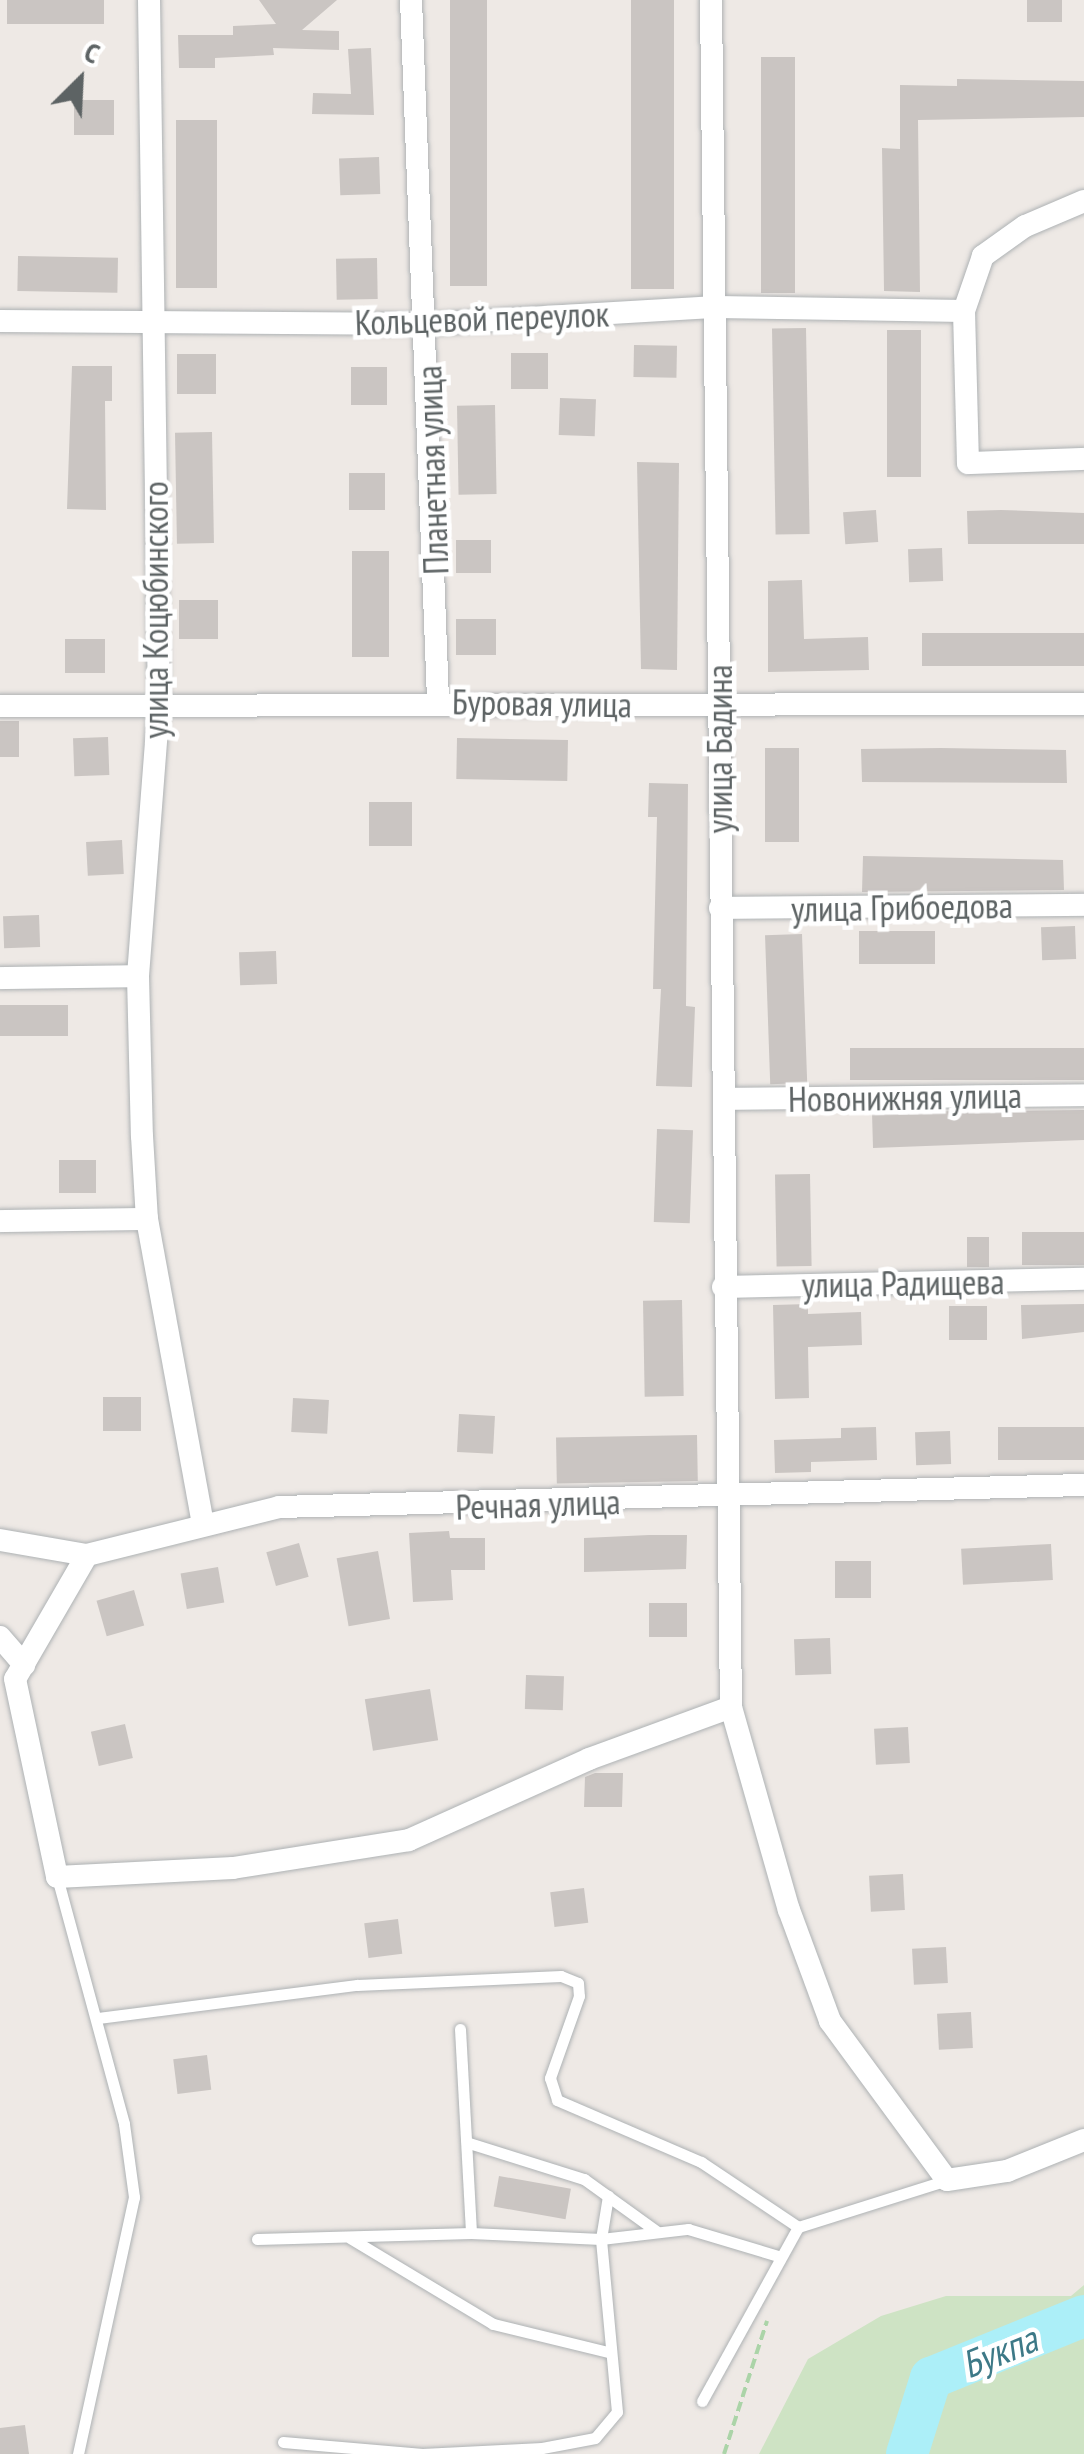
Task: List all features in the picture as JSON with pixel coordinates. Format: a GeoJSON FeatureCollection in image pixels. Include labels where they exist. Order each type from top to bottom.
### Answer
{"type":"FeatureCollection","features":[{"type":"Feature","properties":{"kind":"street","name":"улица Коцюбинского"},"geometry":{"type":"LineString","coordinates":[[149,0],[159,703],[138,976],[146,1219],[202,1523]]}},
{"type":"Feature","properties":{"kind":"street","name":"Планетная улица"},"geometry":{"type":"LineString","coordinates":[[410,0],[428,324],[438,702]]}},
{"type":"Feature","properties":{"kind":"street","name":"улица Бадина"},"geometry":{"type":"LineString","coordinates":[[712,0],[725,1099],[725,1498],[731,1707],[789,1910],[830,2021],[947,2180]]}},
{"type":"Feature","properties":{"kind":"street"},"geometry":{"type":"LineString","coordinates":[[1084,201],[1025,226],[983,256],[964,311],[968,462],[1084,459]]}},
{"type":"Feature","properties":{"kind":"street","name":"Кольцевой переулок"},"geometry":{"type":"LineString","coordinates":[[0,321],[428,324],[717,308],[964,311]]}},
{"type":"Feature","properties":{"kind":"street","name":"Буровая улица"},"geometry":{"type":"LineString","coordinates":[[0,706],[438,702],[718,707],[1084,704]]}},
{"type":"Feature","properties":{"kind":"street","name":"улица Грибоедова"},"geometry":{"type":"LineString","coordinates":[[720,908],[1084,905]]}},
{"type":"Feature","properties":{"kind":"street"},"geometry":{"type":"LineString","coordinates":[[0,978],[138,976]]}},
{"type":"Feature","properties":{"kind":"street","name":"Новонижняя улица"},"geometry":{"type":"LineString","coordinates":[[725,1099],[1084,1095]]}},
{"type":"Feature","properties":{"kind":"street"},"geometry":{"type":"LineString","coordinates":[[0,1222],[146,1219]]}},
{"type":"Feature","properties":{"kind":"street","name":"улица Радищева"},"geometry":{"type":"LineString","coordinates":[[723,1286],[1084,1279]]}},
{"type":"Feature","properties":{"kind":"street","name":"Речная улица"},"geometry":{"type":"LineString","coordinates":[[0,1540],[87,1555],[202,1523],[279,1507],[725,1498],[1084,1485]]}},
{"type":"Feature","properties":{"kind":"street"},"geometry":{"type":"LineString","coordinates":[[87,1555],[15,1679],[58,1877],[233,1868],[409,1840],[589,1759],[731,1707]]}},
{"type":"Feature","properties":{"kind":"street"},"geometry":{"type":"LineString","coordinates":[[0,1637],[24,1664]]}},
{"type":"Feature","properties":{"kind":"street"},"geometry":{"type":"LineString","coordinates":[[947,2180],[1007,2172],[1084,2140]]}},
{"type":"Feature","properties":{"kind":"lane"},"geometry":{"type":"LineString","coordinates":[[58,1877],[98,2018],[134,2197],[78,2454]]}},
{"type":"Feature","properties":{"kind":"lane"},"geometry":{"type":"LineString","coordinates":[[98,2018],[357,1986],[561,1976],[578,1983],[580,1996],[550,2078],[557,2100],[701,2162],[798,2227]]}},
{"type":"Feature","properties":{"kind":"lane"},"geometry":{"type":"LineString","coordinates":[[460,2030],[472,2234]]}},
{"type":"Feature","properties":{"kind":"lane"},"geometry":{"type":"LineString","coordinates":[[469,2144],[584,2179],[656,2231]]}},
{"type":"Feature","properties":{"kind":"lane"},"geometry":{"type":"LineString","coordinates":[[702,2401],[778,2256],[798,2227],[947,2180]]}},
{"type":"Feature","properties":{"kind":"lane"},"geometry":{"type":"LineString","coordinates":[[283,2442],[422,2454],[542,2448],[595,2438],[616,2412],[601,2240],[608,2196]]}},
{"type":"Feature","properties":{"kind":"lane"},"geometry":{"type":"LineString","coordinates":[[257,2239],[472,2234],[601,2240],[688,2229],[778,2256]]}},
{"type":"Feature","properties":{"kind":"lane"},"geometry":{"type":"LineString","coordinates":[[347,2236],[493,2324],[608,2352]]}},
{"type":"Feature","properties":{"kind":"path"},"geometry":{"type":"LineString","coordinates":[[724,2454],[770,2304]]}},
{"type":"Feature","properties":{"kind":"green space"},"geometry":{"type":"Polygon","coordinates":[[[1084,2285],[1084,2454],[759,2454],[808,2359],[881,2316],[946,2296],[1071,2296],[1084,2285]]]}},
{"type":"Feature","properties":{"kind":"building"},"geometry":{"type":"Polygon","coordinates":[[[7,0],[104,0],[104,24],[7,24],[7,0]]]}},
{"type":"Feature","properties":{"kind":"building"},"geometry":{"type":"Polygon","coordinates":[[[259,0],[337,0],[302,30],[339,31],[339,50],[273,48],[274,55],[215,58],[215,68],[179,68],[178,35],[233,35],[233,26],[276,24],[259,0]]]}},
{"type":"Feature","properties":{"kind":"building"},"geometry":{"type":"Polygon","coordinates":[[[450,0],[487,0],[487,286],[450,286],[450,0]]]}},
{"type":"Feature","properties":{"kind":"building"},"geometry":{"type":"Polygon","coordinates":[[[631,0],[674,0],[674,289],[631,289],[631,0]]]}},
{"type":"Feature","properties":{"kind":"building"},"geometry":{"type":"Polygon","coordinates":[[[1027,0],[1062,0],[1062,22],[1027,22],[1027,0]]]}},
{"type":"Feature","properties":{"kind":"building"},"geometry":{"type":"Polygon","coordinates":[[[371,48],[374,115],[312,114],[313,93],[351,94],[348,49],[371,48]]]}},
{"type":"Feature","properties":{"kind":"building"},"geometry":{"type":"Polygon","coordinates":[[[761,57],[795,57],[795,293],[761,293],[761,57]]]}},
{"type":"Feature","properties":{"kind":"building"},"geometry":{"type":"Polygon","coordinates":[[[957,79],[1084,81],[1084,117],[918,120],[920,292],[884,291],[882,148],[900,149],[900,85],[957,86],[957,79]]]}},
{"type":"Feature","properties":{"kind":"building"},"geometry":{"type":"Polygon","coordinates":[[[74,100],[114,100],[114,135],[74,135],[74,100]]]}},
{"type":"Feature","properties":{"kind":"building"},"geometry":{"type":"Polygon","coordinates":[[[176,120],[217,120],[217,288],[176,288],[176,120]]]}},
{"type":"Feature","properties":{"kind":"building"},"geometry":{"type":"Polygon","coordinates":[[[379,157],[380,194],[340,195],[339,158],[379,157]]]}},
{"type":"Feature","properties":{"kind":"building"},"geometry":{"type":"Polygon","coordinates":[[[18,256],[118,258],[117,293],[17,291],[18,256]]]}},
{"type":"Feature","properties":{"kind":"building"},"geometry":{"type":"Polygon","coordinates":[[[377,258],[378,299],[337,300],[336,259],[377,258]]]}},
{"type":"Feature","properties":{"kind":"building"},"geometry":{"type":"Polygon","coordinates":[[[806,328],[810,534],[776,535],[772,329],[806,328]]]}},
{"type":"Feature","properties":{"kind":"building"},"geometry":{"type":"Polygon","coordinates":[[[887,330],[921,330],[921,477],[887,477],[887,330]]]}},
{"type":"Feature","properties":{"kind":"building"},"geometry":{"type":"Polygon","coordinates":[[[634,345],[677,346],[676,378],[633,377],[634,345]]]}},
{"type":"Feature","properties":{"kind":"building"},"geometry":{"type":"Polygon","coordinates":[[[511,353],[548,353],[548,389],[511,389],[511,353]]]}},
{"type":"Feature","properties":{"kind":"building"},"geometry":{"type":"Polygon","coordinates":[[[177,354],[216,354],[216,394],[177,394],[177,354]]]}},
{"type":"Feature","properties":{"kind":"building"},"geometry":{"type":"Polygon","coordinates":[[[72,366],[112,366],[112,401],[105,401],[106,510],[67,509],[72,366]]]}},
{"type":"Feature","properties":{"kind":"building"},"geometry":{"type":"Polygon","coordinates":[[[351,367],[387,367],[387,405],[351,405],[351,367]]]}},
{"type":"Feature","properties":{"kind":"building"},"geometry":{"type":"Polygon","coordinates":[[[560,398],[596,399],[595,436],[559,435],[560,398]]]}},
{"type":"Feature","properties":{"kind":"building"},"geometry":{"type":"Polygon","coordinates":[[[495,405],[497,494],[459,495],[457,406],[495,405]]]}},
{"type":"Feature","properties":{"kind":"building"},"geometry":{"type":"Polygon","coordinates":[[[212,432],[214,543],[177,544],[175,433],[212,432]]]}},
{"type":"Feature","properties":{"kind":"building"},"geometry":{"type":"Polygon","coordinates":[[[637,462],[679,463],[677,670],[641,669],[637,462]]]}},
{"type":"Feature","properties":{"kind":"building"},"geometry":{"type":"Polygon","coordinates":[[[349,473],[385,473],[385,510],[349,510],[349,473]]]}},
{"type":"Feature","properties":{"kind":"building"},"geometry":{"type":"Polygon","coordinates":[[[876,510],[878,542],[845,544],[843,512],[876,510]]]}},
{"type":"Feature","properties":{"kind":"building"},"geometry":{"type":"Polygon","coordinates":[[[967,511],[1084,513],[1084,544],[968,544],[967,511]]]}},
{"type":"Feature","properties":{"kind":"building"},"geometry":{"type":"Polygon","coordinates":[[[456,540],[491,540],[491,573],[456,573],[456,540]]]}},
{"type":"Feature","properties":{"kind":"building"},"geometry":{"type":"Polygon","coordinates":[[[942,548],[943,581],[909,582],[908,549],[942,548]]]}},
{"type":"Feature","properties":{"kind":"building"},"geometry":{"type":"Polygon","coordinates":[[[352,551],[389,551],[389,657],[352,657],[352,551]]]}},
{"type":"Feature","properties":{"kind":"building"},"geometry":{"type":"Polygon","coordinates":[[[802,580],[804,639],[868,637],[869,670],[768,672],[768,581],[802,580]]]}},
{"type":"Feature","properties":{"kind":"building"},"geometry":{"type":"Polygon","coordinates":[[[179,600],[218,600],[218,639],[179,639],[179,600]]]}},
{"type":"Feature","properties":{"kind":"building"},"geometry":{"type":"Polygon","coordinates":[[[456,619],[496,619],[496,655],[456,655],[456,619]]]}},
{"type":"Feature","properties":{"kind":"building"},"geometry":{"type":"Polygon","coordinates":[[[922,633],[1084,633],[1084,666],[922,666],[922,633]]]}},
{"type":"Feature","properties":{"kind":"building"},"geometry":{"type":"Polygon","coordinates":[[[65,639],[105,639],[105,673],[65,673],[65,639]]]}},
{"type":"Feature","properties":{"kind":"building"},"geometry":{"type":"Polygon","coordinates":[[[0,721],[19,721],[19,757],[0,757],[0,721]]]}},
{"type":"Feature","properties":{"kind":"building"},"geometry":{"type":"Polygon","coordinates":[[[108,737],[109,775],[74,776],[73,738],[108,737]]]}},
{"type":"Feature","properties":{"kind":"building"},"geometry":{"type":"Polygon","coordinates":[[[457,738],[568,740],[567,781],[456,779],[457,738]]]}},
{"type":"Feature","properties":{"kind":"building"},"geometry":{"type":"Polygon","coordinates":[[[765,748],[799,748],[799,842],[765,842],[765,748]]]}},
{"type":"Feature","properties":{"kind":"building"},"geometry":{"type":"Polygon","coordinates":[[[861,749],[1066,750],[1067,783],[862,782],[861,749]]]}},
{"type":"Feature","properties":{"kind":"building"},"geometry":{"type":"Polygon","coordinates":[[[649,783],[688,784],[686,1006],[695,1007],[692,1087],[656,1086],[661,989],[653,989],[657,817],[648,817],[649,783]]]}},
{"type":"Feature","properties":{"kind":"building"},"geometry":{"type":"Polygon","coordinates":[[[369,802],[412,802],[412,846],[369,846],[369,802]]]}},
{"type":"Feature","properties":{"kind":"building"},"geometry":{"type":"Polygon","coordinates":[[[122,840],[124,874],[88,876],[86,842],[122,840]]]}},
{"type":"Feature","properties":{"kind":"building"},"geometry":{"type":"Polygon","coordinates":[[[863,856],[1063,860],[1064,890],[862,892],[863,856]]]}},
{"type":"Feature","properties":{"kind":"building"},"geometry":{"type":"Polygon","coordinates":[[[39,915],[40,947],[4,948],[3,916],[39,915]]]}},
{"type":"Feature","properties":{"kind":"building"},"geometry":{"type":"Polygon","coordinates":[[[1075,926],[1076,959],[1042,960],[1041,927],[1075,926]]]}},
{"type":"Feature","properties":{"kind":"building"},"geometry":{"type":"Polygon","coordinates":[[[859,931],[935,931],[935,964],[859,964],[859,931]]]}},
{"type":"Feature","properties":{"kind":"building"},"geometry":{"type":"Polygon","coordinates":[[[802,934],[807,1083],[770,1084],[765,935],[802,934]]]}},
{"type":"Feature","properties":{"kind":"building"},"geometry":{"type":"Polygon","coordinates":[[[276,951],[277,984],[240,985],[239,952],[276,951]]]}},
{"type":"Feature","properties":{"kind":"building"},"geometry":{"type":"Polygon","coordinates":[[[0,1005],[68,1005],[68,1036],[0,1036],[0,1005]]]}},
{"type":"Feature","properties":{"kind":"building"},"geometry":{"type":"Polygon","coordinates":[[[850,1048],[1084,1048],[1084,1080],[850,1080],[850,1048]]]}},
{"type":"Feature","properties":{"kind":"building"},"geometry":{"type":"Polygon","coordinates":[[[1084,1110],[1084,1140],[873,1148],[872,1112],[1084,1110]]]}},
{"type":"Feature","properties":{"kind":"building"},"geometry":{"type":"Polygon","coordinates":[[[657,1129],[693,1130],[690,1223],[654,1222],[657,1129]]]}},
{"type":"Feature","properties":{"kind":"building"},"geometry":{"type":"Polygon","coordinates":[[[59,1160],[96,1160],[96,1193],[59,1193],[59,1160]]]}},
{"type":"Feature","properties":{"kind":"building"},"geometry":{"type":"Polygon","coordinates":[[[810,1174],[812,1266],[777,1267],[775,1175],[810,1174]]]}},
{"type":"Feature","properties":{"kind":"building"},"geometry":{"type":"Polygon","coordinates":[[[1022,1232],[1084,1232],[1084,1265],[1022,1265],[1022,1232]]]}},
{"type":"Feature","properties":{"kind":"building"},"geometry":{"type":"Polygon","coordinates":[[[967,1237],[989,1237],[989,1267],[967,1267],[967,1237]]]}},
{"type":"Feature","properties":{"kind":"building"},"geometry":{"type":"Polygon","coordinates":[[[682,1300],[684,1396],[645,1397],[643,1301],[682,1300]]]}},
{"type":"Feature","properties":{"kind":"building"},"geometry":{"type":"Polygon","coordinates":[[[808,1304],[808,1314],[861,1312],[862,1345],[808,1347],[809,1398],[775,1399],[773,1305],[808,1304]]]}},
{"type":"Feature","properties":{"kind":"building"},"geometry":{"type":"Polygon","coordinates":[[[1084,1304],[1084,1332],[1022,1339],[1021,1305],[1084,1304]]]}},
{"type":"Feature","properties":{"kind":"building"},"geometry":{"type":"Polygon","coordinates":[[[949,1306],[987,1306],[987,1340],[949,1340],[949,1306]]]}},
{"type":"Feature","properties":{"kind":"building"},"geometry":{"type":"Polygon","coordinates":[[[103,1397],[141,1397],[141,1431],[103,1431],[103,1397]]]}},
{"type":"Feature","properties":{"kind":"building"},"geometry":{"type":"Polygon","coordinates":[[[293,1398],[329,1400],[327,1434],[291,1432],[293,1398]]]}},
{"type":"Feature","properties":{"kind":"building"},"geometry":{"type":"Polygon","coordinates":[[[459,1414],[495,1416],[493,1454],[457,1452],[459,1414]]]}},
{"type":"Feature","properties":{"kind":"building"},"geometry":{"type":"Polygon","coordinates":[[[876,1427],[877,1460],[811,1462],[811,1472],[775,1473],[774,1440],[841,1438],[841,1428],[876,1427]]]}},
{"type":"Feature","properties":{"kind":"building"},"geometry":{"type":"Polygon","coordinates":[[[998,1427],[1084,1427],[1084,1460],[998,1460],[998,1427]]]}},
{"type":"Feature","properties":{"kind":"building"},"geometry":{"type":"Polygon","coordinates":[[[950,1431],[951,1464],[916,1465],[915,1432],[950,1431]]]}},
{"type":"Feature","properties":{"kind":"building"},"geometry":{"type":"Polygon","coordinates":[[[697,1435],[698,1481],[557,1483],[556,1437],[697,1435]]]}},
{"type":"Feature","properties":{"kind":"building"},"geometry":{"type":"Polygon","coordinates":[[[449,1531],[450,1538],[485,1538],[485,1570],[451,1570],[453,1600],[413,1602],[409,1533],[449,1531]]]}},
{"type":"Feature","properties":{"kind":"building"},"geometry":{"type":"Polygon","coordinates":[[[687,1535],[686,1569],[584,1572],[584,1538],[687,1535]]]}},
{"type":"Feature","properties":{"kind":"building"},"geometry":{"type":"Polygon","coordinates":[[[299,1543],[309,1577],[276,1586],[266,1552],[299,1543]]]}},
{"type":"Feature","properties":{"kind":"building"},"geometry":{"type":"Polygon","coordinates":[[[1051,1544],[1053,1580],[963,1585],[961,1549],[1051,1544]]]}},
{"type":"Feature","properties":{"kind":"building"},"geometry":{"type":"Polygon","coordinates":[[[378,1551],[390,1619],[349,1626],[337,1558],[378,1551]]]}},
{"type":"Feature","properties":{"kind":"building"},"geometry":{"type":"Polygon","coordinates":[[[835,1561],[871,1561],[871,1598],[835,1598],[835,1561]]]}},
{"type":"Feature","properties":{"kind":"building"},"geometry":{"type":"Polygon","coordinates":[[[218,1567],[224,1602],[187,1609],[181,1574],[218,1567]]]}},
{"type":"Feature","properties":{"kind":"building"},"geometry":{"type":"Polygon","coordinates":[[[134,1590],[144,1626],[107,1636],[97,1601],[134,1590]]]}},
{"type":"Feature","properties":{"kind":"building"},"geometry":{"type":"Polygon","coordinates":[[[649,1603],[687,1603],[687,1637],[649,1637],[649,1603]]]}},
{"type":"Feature","properties":{"kind":"building"},"geometry":{"type":"Polygon","coordinates":[[[830,1638],[831,1674],[795,1675],[794,1639],[830,1638]]]}},
{"type":"Feature","properties":{"kind":"building"},"geometry":{"type":"Polygon","coordinates":[[[526,1675],[564,1676],[563,1710],[525,1709],[526,1675]]]}},
{"type":"Feature","properties":{"kind":"building"},"geometry":{"type":"Polygon","coordinates":[[[430,1689],[438,1740],[373,1751],[365,1699],[430,1689]]]}},
{"type":"Feature","properties":{"kind":"building"},"geometry":{"type":"Polygon","coordinates":[[[125,1724],[133,1758],[99,1766],[91,1732],[125,1724]]]}},
{"type":"Feature","properties":{"kind":"building"},"geometry":{"type":"Polygon","coordinates":[[[908,1727],[910,1763],[876,1765],[874,1729],[908,1727]]]}},
{"type":"Feature","properties":{"kind":"building"},"geometry":{"type":"Polygon","coordinates":[[[623,1773],[622,1807],[584,1807],[585,1777],[623,1773]]]}},
{"type":"Feature","properties":{"kind":"building"},"geometry":{"type":"Polygon","coordinates":[[[903,1874],[905,1910],[871,1912],[869,1876],[903,1874]]]}},
{"type":"Feature","properties":{"kind":"building"},"geometry":{"type":"Polygon","coordinates":[[[584,1888],[588,1923],[555,1927],[550,1892],[584,1888]]]}},
{"type":"Feature","properties":{"kind":"building"},"geometry":{"type":"Polygon","coordinates":[[[398,1919],[402,1954],[369,1958],[364,1923],[398,1919]]]}},
{"type":"Feature","properties":{"kind":"building"},"geometry":{"type":"Polygon","coordinates":[[[946,1947],[948,1983],[914,1985],[912,1949],[946,1947]]]}},
{"type":"Feature","properties":{"kind":"building"},"geometry":{"type":"Polygon","coordinates":[[[971,2012],[973,2048],[939,2050],[937,2014],[971,2012]]]}},
{"type":"Feature","properties":{"kind":"building"},"geometry":{"type":"Polygon","coordinates":[[[207,2055],[211,2090],[178,2094],[173,2059],[207,2055]]]}},
{"type":"Feature","properties":{"kind":"building"},"geometry":{"type":"Polygon","coordinates":[[[499,2176],[571,2189],[566,2219],[494,2207],[499,2176]]]}},
{"type":"Feature","properties":{"kind":"building"},"geometry":{"type":"Polygon","coordinates":[[[25,2425],[29,2454],[0,2454],[0,2428],[25,2425]]]}},
{"type":"Feature","properties":{"kind":"waterway","name":"Букпа"},"geometry":{"type":"LineString","coordinates":[[907,2454],[931,2378],[1084,2316]]}}]}
